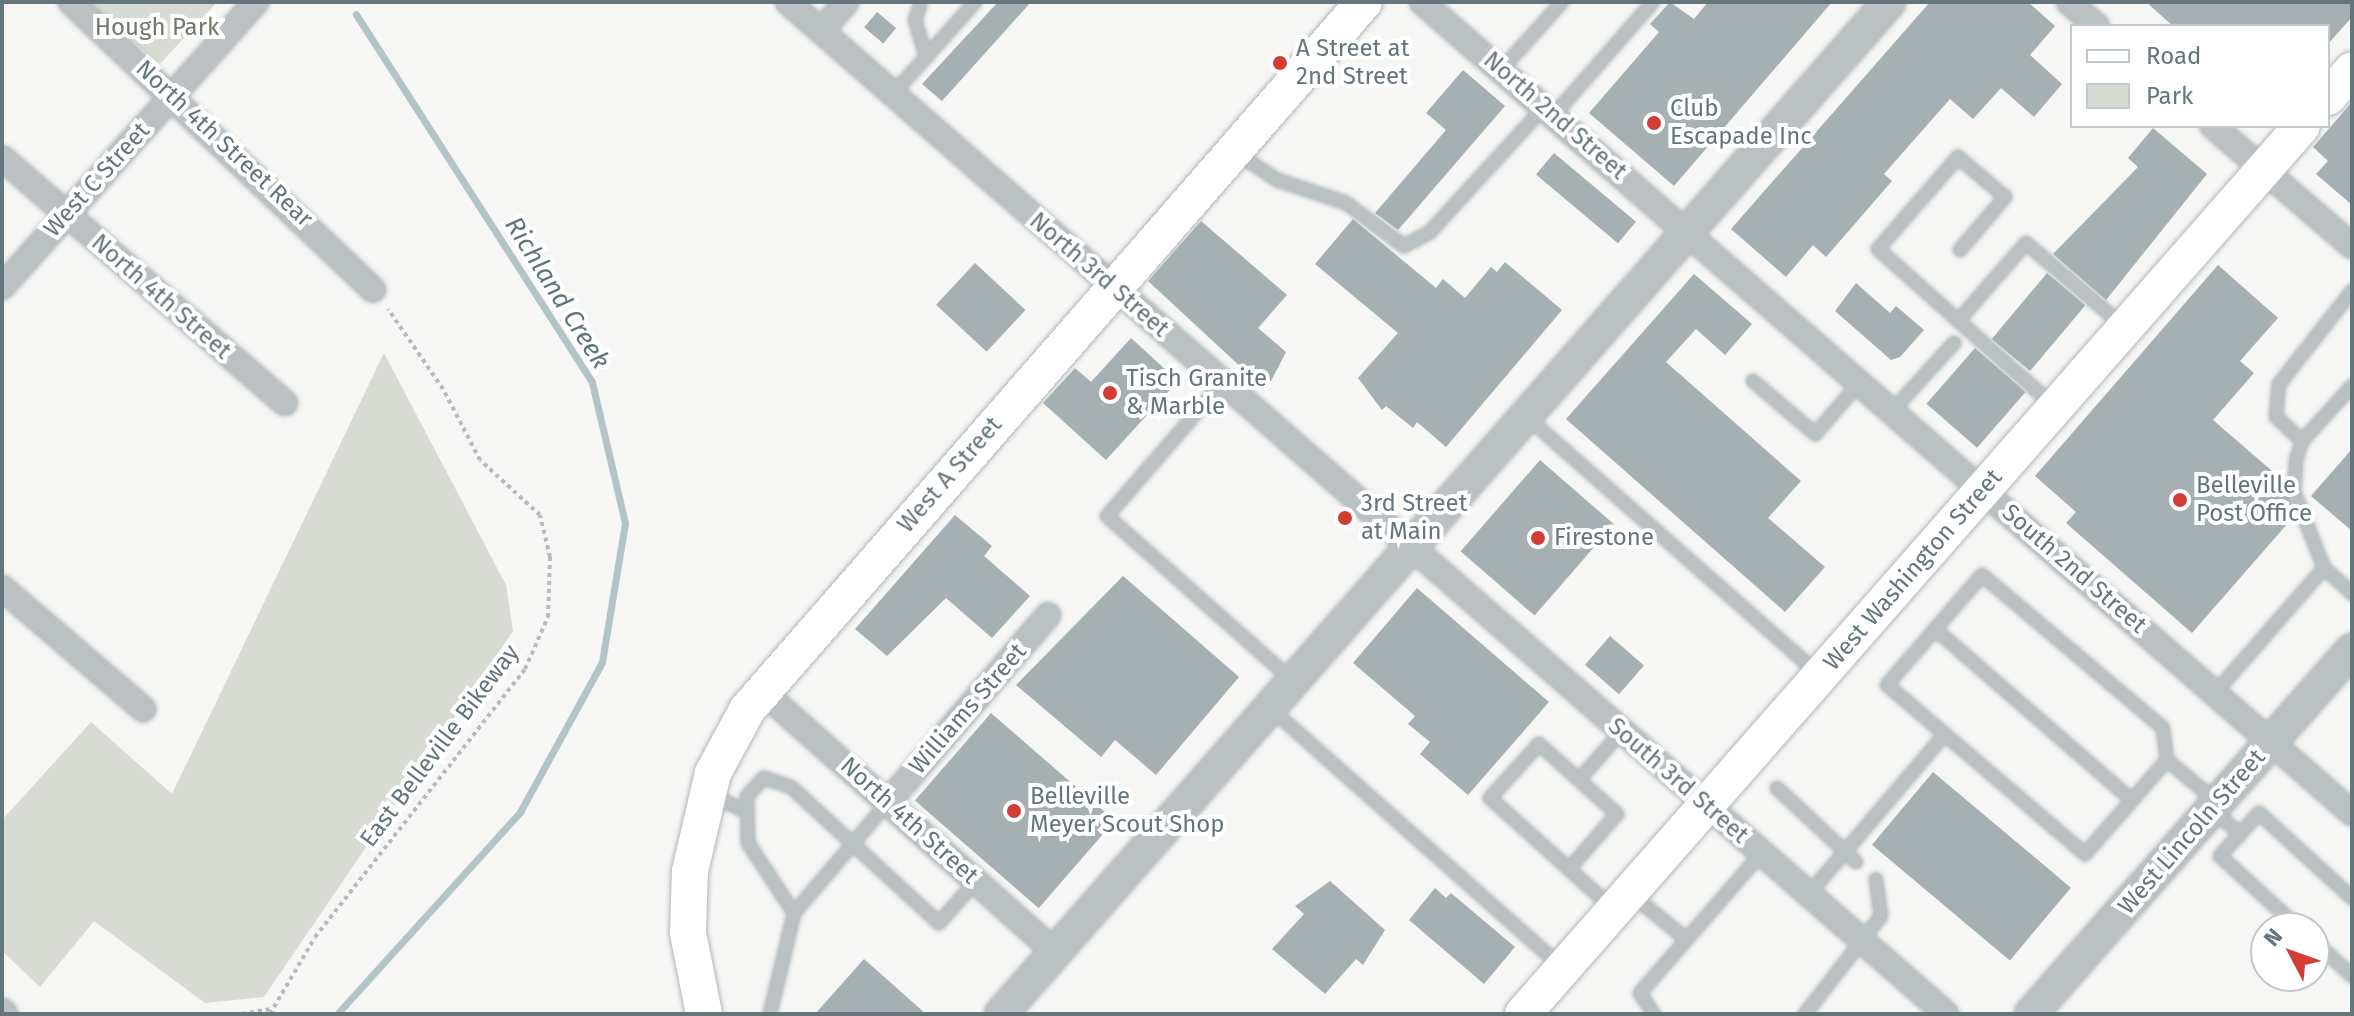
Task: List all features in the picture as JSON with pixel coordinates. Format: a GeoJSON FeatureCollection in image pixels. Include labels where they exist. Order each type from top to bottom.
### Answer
{"type":"FeatureCollection","features":[{"type":"Feature","properties":{"kind":"main road","name":"West A Street"},"geometry":{"type":"LineString","coordinates":[[704,1014],[688,933],[690,871],[706,793],[730,736],[762,691],[1364,2]]}},
{"type":"Feature","properties":{"kind":"main road"},"geometry":{"type":"LineString","coordinates":[[2330,95],[2352,70]]}},
{"type":"Feature","properties":{"kind":"main road","name":"West Washington Street"},"geometry":{"type":"LineString","coordinates":[[1523,1014],[2300,128]]}},
{"type":"Feature","properties":{"kind":"street","name":"North 4th Street Rear"},"geometry":{"type":"LineString","coordinates":[[71,2],[373,290]]}},
{"type":"Feature","properties":{"kind":"street","name":"West C Street"},"geometry":{"type":"LineString","coordinates":[[2,287],[256,2]]}},
{"type":"Feature","properties":{"kind":"street","name":"North 3rd Street"},"geometry":{"type":"LineString","coordinates":[[788,2],[1409,549]]}},
{"type":"Feature","properties":{"kind":"street"},"geometry":{"type":"LineString","coordinates":[[821,31],[846,2]]}},
{"type":"Feature","properties":{"kind":"street","name":"North 2nd Street"},"geometry":{"type":"LineString","coordinates":[[1422,2],[1687,231]]}},
{"type":"Feature","properties":{"kind":"street"},"geometry":{"type":"LineString","coordinates":[[1001,1014],[1889,2]]}},
{"type":"Feature","properties":{"kind":"street"},"geometry":{"type":"LineString","coordinates":[[2069,2],[2095,24]]}},
{"type":"Feature","properties":{"kind":"street"},"geometry":{"type":"LineString","coordinates":[[2215,128],[2352,246]]}},
{"type":"Feature","properties":{"kind":"street","name":"North 4th Street"},"geometry":{"type":"LineString","coordinates":[[2,158],[285,403]]}},
{"type":"Feature","properties":{"kind":"street","name":"South 2nd Street"},"geometry":{"type":"LineString","coordinates":[[1687,231],[2352,813]]}},
{"type":"Feature","properties":{"kind":"street","name":"South 3rd Street"},"geometry":{"type":"LineString","coordinates":[[1409,549],[1946,1014]]}},
{"type":"Feature","properties":{"kind":"street"},"geometry":{"type":"LineString","coordinates":[[2,588],[143,709]]}},
{"type":"Feature","properties":{"kind":"street","name":"Williams Street"},"geometry":{"type":"LineString","coordinates":[[888,802],[1048,615]]}},
{"type":"Feature","properties":{"kind":"street","name":"West Lincoln Street"},"geometry":{"type":"LineString","coordinates":[[2031,1014],[2352,650]]}},
{"type":"Feature","properties":{"kind":"street","name":"North 4th Street"},"geometry":{"type":"LineString","coordinates":[[762,691],[1055,952]]}},
{"type":"Feature","properties":{"kind":"lane"},"geometry":{"type":"LineString","coordinates":[[921,2],[915,20],[926,57]]}},
{"type":"Feature","properties":{"kind":"lane"},"geometry":{"type":"LineString","coordinates":[[893,94],[975,2]]}},
{"type":"Feature","properties":{"kind":"lane"},"geometry":{"type":"LineString","coordinates":[[1501,70],[1562,2]]}},
{"type":"Feature","properties":{"kind":"lane"},"geometry":{"type":"LineString","coordinates":[[1234,150],[1277,180],[1346,203],[1404,246],[1430,232],[1653,2]]}},
{"type":"Feature","properties":{"kind":"lane"},"geometry":{"type":"LineString","coordinates":[[1960,250],[2005,197],[1958,157],[1878,249],[2056,407]]}},
{"type":"Feature","properties":{"kind":"lane"},"geometry":{"type":"LineString","coordinates":[[1958,321],[2026,243],[2125,328]]}},
{"type":"Feature","properties":{"kind":"lane"},"geometry":{"type":"LineString","coordinates":[[2302,441],[2276,417],[2279,384],[2352,291]]}},
{"type":"Feature","properties":{"kind":"lane"},"geometry":{"type":"LineString","coordinates":[[1893,410],[1954,343]]}},
{"type":"Feature","properties":{"kind":"lane"},"geometry":{"type":"LineString","coordinates":[[1753,381],[1815,434],[1860,382]]}},
{"type":"Feature","properties":{"kind":"lane"},"geometry":{"type":"LineString","coordinates":[[1222,383],[1107,516],[1293,681]]}},
{"type":"Feature","properties":{"kind":"lane"},"geometry":{"type":"LineString","coordinates":[[2352,386],[2302,441],[2294,492],[2324,568],[2352,593]]}},
{"type":"Feature","properties":{"kind":"lane"},"geometry":{"type":"LineString","coordinates":[[1525,416],[1821,676]]}},
{"type":"Feature","properties":{"kind":"lane"},"geometry":{"type":"LineString","coordinates":[[2215,693],[2324,568]]}},
{"type":"Feature","properties":{"kind":"lane"},"geometry":{"type":"LineString","coordinates":[[2167,760],[2085,854],[1887,685],[1982,575],[2163,728],[2167,760],[2240,834]]}},
{"type":"Feature","properties":{"kind":"lane"},"geometry":{"type":"LineString","coordinates":[[1935,629],[2132,800]]}},
{"type":"Feature","properties":{"kind":"lane"},"geometry":{"type":"LineString","coordinates":[[1270,707],[1564,968]]}},
{"type":"Feature","properties":{"kind":"lane"},"geometry":{"type":"LineString","coordinates":[[1579,780],[1621,732]]}},
{"type":"Feature","properties":{"kind":"lane"},"geometry":{"type":"LineString","coordinates":[[1808,895],[1945,734]]}},
{"type":"Feature","properties":{"kind":"lane"},"geometry":{"type":"LineString","coordinates":[[1569,869],[1617,814],[1539,744],[1490,798],[1569,869],[1686,939]]}},
{"type":"Feature","properties":{"kind":"lane"},"geometry":{"type":"LineString","coordinates":[[794,913],[748,843],[745,811],[751,787],[775,778],[850,841],[939,923],[976,881]]}},
{"type":"Feature","properties":{"kind":"lane"},"geometry":{"type":"LineString","coordinates":[[1777,788],[1856,862]]}},
{"type":"Feature","properties":{"kind":"lane"},"geometry":{"type":"LineString","coordinates":[[706,793],[745,811]]}},
{"type":"Feature","properties":{"kind":"lane"},"geometry":{"type":"LineString","coordinates":[[770,1014],[794,913],[850,841],[888,802]]}},
{"type":"Feature","properties":{"kind":"lane"},"geometry":{"type":"LineString","coordinates":[[2281,912],[2220,856],[2259,813],[2352,898]]}},
{"type":"Feature","properties":{"kind":"lane"},"geometry":{"type":"LineString","coordinates":[[1654,1014],[1640,993],[1761,854]]}},
{"type":"Feature","properties":{"kind":"lane"},"geometry":{"type":"LineString","coordinates":[[1805,1014],[1865,944],[1881,916],[1876,879]]}},
{"type":"Feature","properties":{"kind":"lane"},"geometry":{"type":"LineString","coordinates":[[2330,956],[2352,976]]}},
{"type":"Feature","properties":{"kind":"path","name":"East Belleville Bikeway"},"geometry":{"type":"LineString","coordinates":[[271,1011],[315,937],[525,669],[548,617],[550,557],[540,515],[480,460],[443,389],[373,290]]}},
{"type":"Feature","properties":{"kind":"path"},"geometry":{"type":"LineString","coordinates":[[242,1014],[271,1011]]}},
{"type":"Feature","properties":{"kind":"green space","name":"Hough Park"},"geometry":{"type":"Polygon","coordinates":[[[83,2],[217,2],[160,64],[83,2]]]}},
{"type":"Feature","properties":{"kind":"green space"},"geometry":{"type":"Polygon","coordinates":[[[384,353],[506,585],[513,631],[264,997],[205,1003],[94,921],[40,987],[2,951],[2,820],[91,722],[172,794],[384,353]]]}},
{"type":"Feature","properties":{"kind":"building"},"geometry":{"type":"Polygon","coordinates":[[[998,2],[1031,2],[942,101],[922,84],[998,2]]]}},
{"type":"Feature","properties":{"kind":"building"},"geometry":{"type":"Polygon","coordinates":[[[1670,2],[1694,19],[1708,2],[1832,2],[1674,186],[1589,113],[1659,32],[1650,24],[1670,2]]]}},
{"type":"Feature","properties":{"kind":"building"},"geometry":{"type":"Polygon","coordinates":[[[1930,2],[2028,2],[2055,26],[2030,55],[2062,84],[2034,117],[2001,88],[1973,119],[1950,99],[1884,174],[1892,181],[1826,257],[1813,245],[1786,277],[1731,229],[1930,2]]]}},
{"type":"Feature","properties":{"kind":"building"},"geometry":{"type":"Polygon","coordinates":[[[2146,2],[2352,2],[2352,17],[2330,42],[2330,24],[2171,24],[2146,2]]]}},
{"type":"Feature","properties":{"kind":"building"},"geometry":{"type":"Polygon","coordinates":[[[877,12],[896,28],[883,43],[864,27],[877,12]]]}},
{"type":"Feature","properties":{"kind":"building"},"geometry":{"type":"Polygon","coordinates":[[[1463,70],[1505,106],[1398,230],[1375,213],[1446,130],[1426,113],[1463,70]]]}},
{"type":"Feature","properties":{"kind":"building"},"geometry":{"type":"Polygon","coordinates":[[[2352,102],[2352,205],[2316,174],[2328,161],[2313,147],[2352,102]]]}},
{"type":"Feature","properties":{"kind":"building"},"geometry":{"type":"Polygon","coordinates":[[[2153,128],[2207,174],[2106,300],[2053,254],[2138,167],[2128,158],[2153,128]]]}},
{"type":"Feature","properties":{"kind":"building"},"geometry":{"type":"Polygon","coordinates":[[[1554,153],[1636,222],[1618,243],[1536,174],[1554,153]]]}},
{"type":"Feature","properties":{"kind":"building"},"geometry":{"type":"Polygon","coordinates":[[[1353,219],[1436,288],[1443,279],[1465,298],[1491,267],[1497,272],[1505,262],[1562,310],[1446,447],[1417,422],[1413,428],[1386,406],[1382,410],[1358,378],[1398,333],[1315,264],[1353,219]]]}},
{"type":"Feature","properties":{"kind":"building"},"geometry":{"type":"Polygon","coordinates":[[[1201,221],[1287,295],[1258,328],[1286,352],[1271,381],[1256,381],[1148,281],[1201,221]]]}},
{"type":"Feature","properties":{"kind":"building"},"geometry":{"type":"Polygon","coordinates":[[[975,263],[1025,310],[987,352],[936,305],[975,263]]]}},
{"type":"Feature","properties":{"kind":"building","name":"Belleville Post Office"},"geometry":{"type":"Polygon","coordinates":[[[2218,265],[2278,318],[2240,361],[2254,373],[2213,420],[2286,483],[2294,516],[2192,633],[2066,523],[2076,512],[2035,476],[2218,265]]]}},
{"type":"Feature","properties":{"kind":"building"},"geometry":{"type":"Polygon","coordinates":[[[2047,273],[2085,305],[2030,371],[1992,339],[2047,273]]]}},
{"type":"Feature","properties":{"kind":"building"},"geometry":{"type":"Polygon","coordinates":[[[1694,274],[1752,324],[1725,355],[1696,329],[1666,362],[1801,481],[1768,518],[1825,567],[1785,612],[1566,419],[1694,274]]]}},
{"type":"Feature","properties":{"kind":"building"},"geometry":{"type":"Polygon","coordinates":[[[1856,283],[1890,313],[1896,306],[1924,330],[1900,357],[1891,360],[1835,311],[1856,283]]]}},
{"type":"Feature","properties":{"kind":"building","name":"Tisch Granite & Marble"},"geometry":{"type":"Polygon","coordinates":[[[1131,338],[1178,381],[1106,460],[1043,403],[1075,368],[1091,382],[1131,338]]]}},
{"type":"Feature","properties":{"kind":"building"},"geometry":{"type":"Polygon","coordinates":[[[1975,348],[2026,392],[1977,448],[1926,404],[1975,348]]]}},
{"type":"Feature","properties":{"kind":"building"},"geometry":{"type":"Polygon","coordinates":[[[2352,449],[2352,531],[2311,496],[2352,449]]]}},
{"type":"Feature","properties":{"kind":"building","name":"Firestone"},"geometry":{"type":"Polygon","coordinates":[[[1540,460],[1614,524],[1535,616],[1461,551],[1540,460]]]}},
{"type":"Feature","properties":{"kind":"building"},"geometry":{"type":"Polygon","coordinates":[[[955,515],[992,546],[984,556],[1030,596],[992,638],[946,598],[887,656],[855,629],[955,515]]]}},
{"type":"Feature","properties":{"kind":"building"},"geometry":{"type":"Polygon","coordinates":[[[1123,576],[1239,677],[1156,775],[1115,740],[1101,757],[1016,685],[1123,576]]]}},
{"type":"Feature","properties":{"kind":"building"},"geometry":{"type":"Polygon","coordinates":[[[1417,588],[1549,702],[1468,795],[1420,754],[1430,742],[1408,724],[1415,716],[1353,663],[1417,588]]]}},
{"type":"Feature","properties":{"kind":"building"},"geometry":{"type":"Polygon","coordinates":[[[1610,636],[1644,666],[1619,694],[1585,665],[1610,636]]]}},
{"type":"Feature","properties":{"kind":"building","name":"Belleville Meyer Scout Shop"},"geometry":{"type":"Polygon","coordinates":[[[991,713],[1115,821],[1039,908],[915,801],[991,713]]]}},
{"type":"Feature","properties":{"kind":"building"},"geometry":{"type":"Polygon","coordinates":[[[1933,772],[2071,888],[2010,960],[1872,845],[1933,772]]]}},
{"type":"Feature","properties":{"kind":"building"},"geometry":{"type":"Polygon","coordinates":[[[1330,881],[1385,930],[1363,965],[1356,959],[1325,994],[1272,949],[1304,914],[1295,906],[1330,881]]]}},
{"type":"Feature","properties":{"kind":"building"},"geometry":{"type":"Polygon","coordinates":[[[1435,888],[1446,898],[1451,893],[1515,947],[1484,984],[1409,920],[1435,888]]]}},
{"type":"Feature","properties":{"kind":"building"},"geometry":{"type":"Polygon","coordinates":[[[864,959],[926,1014],[815,1014],[864,959]]]}},
{"type":"Feature","properties":{"kind":"waterway","name":"Richland Creek"},"geometry":{"type":"LineString","coordinates":[[337,1014],[520,812],[602,662],[625,523],[592,382],[356,14]]}},
{"type":"Feature","properties":{"kind":"place","name":"A Street at 2nd Street"},"geometry":{"type":"Point","coordinates":[1280,63]}},
{"type":"Feature","properties":{"kind":"place","name":"Club Escapade Inc"},"geometry":{"type":"Point","coordinates":[1654,123]}},
{"type":"Feature","properties":{"kind":"place","name":"Tisch Granite & Marble"},"geometry":{"type":"Point","coordinates":[1110,393]}},
{"type":"Feature","properties":{"kind":"place","name":"Belleville Post Office"},"geometry":{"type":"Point","coordinates":[2180,500]}},
{"type":"Feature","properties":{"kind":"place","name":"3rd Street at Main"},"geometry":{"type":"Point","coordinates":[1345,518]}},
{"type":"Feature","properties":{"kind":"place","name":"Firestone"},"geometry":{"type":"Point","coordinates":[1538,538]}},
{"type":"Feature","properties":{"kind":"place","name":"Belleville Meyer Scout Shop"},"geometry":{"type":"Point","coordinates":[1014,811]}}]}
